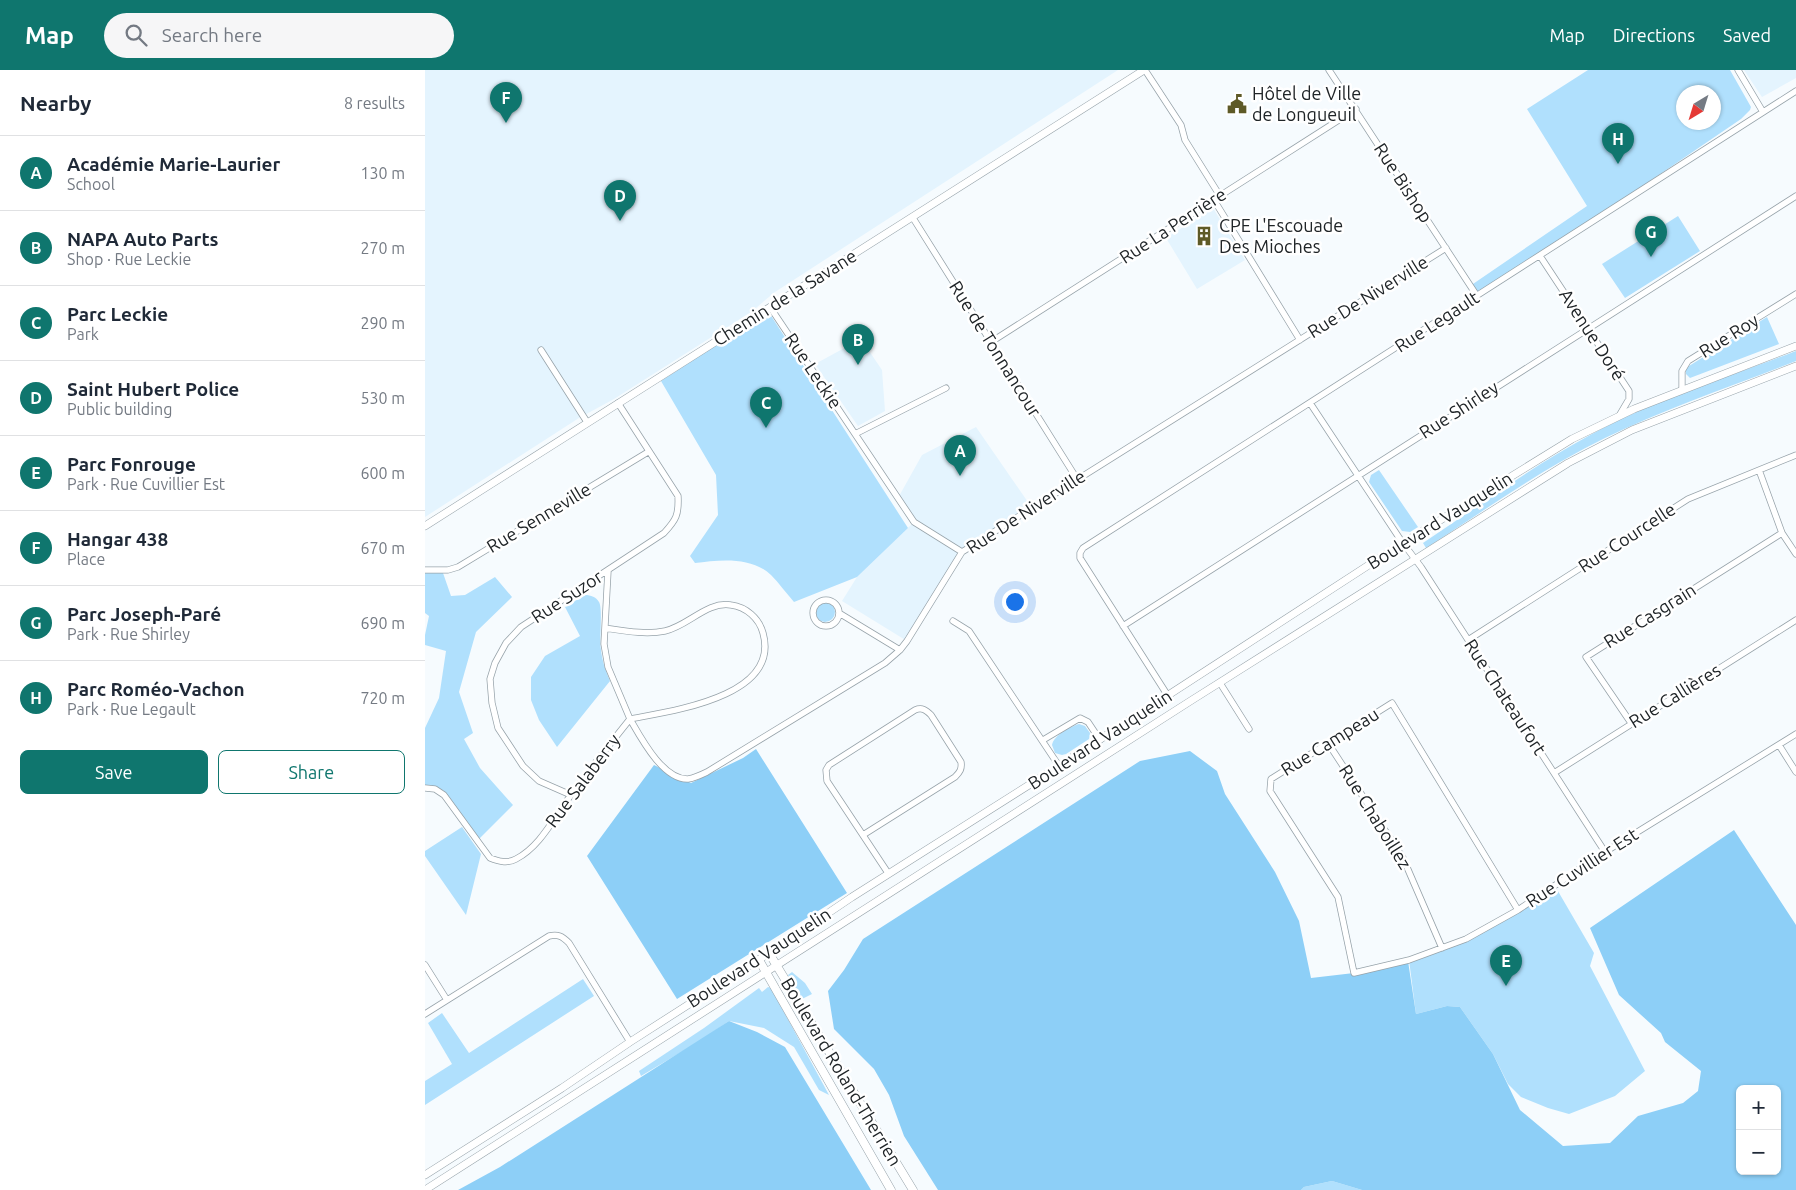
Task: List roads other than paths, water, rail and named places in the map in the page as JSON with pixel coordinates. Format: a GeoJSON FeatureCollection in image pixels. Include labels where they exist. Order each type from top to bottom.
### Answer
{"type":"FeatureCollection","features":[{"type":"Feature","properties":{"kind":"main road","name":"Boulevard Roland-Therrien"},"geometry":{"type":"LineString","coordinates":[[769,953],[913,1190]]}},
{"type":"Feature","properties":{"kind":"main road","name":"Boulevard Roland-Therrien"},"geometry":{"type":"LineString","coordinates":[[759,960],[891,1190]]}},
{"type":"Feature","properties":{"kind":"street"},"geometry":{"type":"LineString","coordinates":[[1144,70],[1181,125],[1185,140],[1220,196]]}},
{"type":"Feature","properties":{"kind":"street","name":"Chemin de la Savane"},"geometry":{"type":"LineString","coordinates":[[425,526],[1144,70]]}},
{"type":"Feature","properties":{"kind":"street","name":"Rue Bishop"},"geometry":{"type":"LineString","coordinates":[[1329,70],[1477,296]]}},
{"type":"Feature","properties":{"kind":"street"},"geometry":{"type":"LineString","coordinates":[[1738,70],[1763,112]]}},
{"type":"Feature","properties":{"kind":"street","name":"Rue Legault"},"geometry":{"type":"LineString","coordinates":[[1123,626],[1081,562],[1080,553],[1083,548],[1796,91]]}},
{"type":"Feature","properties":{"kind":"street","name":"Rue La Perrière"},"geometry":{"type":"LineString","coordinates":[[991,342],[1355,109]]}},
{"type":"Feature","properties":{"kind":"street","name":"Rue Shirley"},"geometry":{"type":"LineString","coordinates":[[1123,626],[1442,420],[1796,196]]}},
{"type":"Feature","properties":{"kind":"street"},"geometry":{"type":"LineString","coordinates":[[1214,200],[1300,340]]}},
{"type":"Feature","properties":{"kind":"street","name":"Rue de Tonnancour"},"geometry":{"type":"LineString","coordinates":[[913,218],[1077,479]]}},
{"type":"Feature","properties":{"kind":"street","name":"Rue De Niverville"},"geometry":{"type":"LineString","coordinates":[[630,719],[659,764],[678,777],[687,779],[707,772],[885,663],[900,650],[940,590],[962,552],[1446,248]]}},
{"type":"Feature","properties":{"kind":"street","name":"Avenue Doré"},"geometry":{"type":"LineString","coordinates":[[1540,256],[1630,393],[1629,399],[1619,416]]}},
{"type":"Feature","properties":{"kind":"street","name":"Rue Roy"},"geometry":{"type":"LineString","coordinates":[[1682,390],[1682,371],[1688,361],[1796,294]]}},
{"type":"Feature","properties":{"kind":"street","name":"Rue Leckie"},"geometry":{"type":"LineString","coordinates":[[770,307],[914,522],[962,552]]}},
{"type":"Feature","properties":{"kind":"street","name":"Boulevard Vauquelin"},"geometry":{"type":"LineString","coordinates":[[425,1175],[1403,543],[1572,439],[1619,416],[1796,346]]}},
{"type":"Feature","properties":{"kind":"street"},"geometry":{"type":"LineString","coordinates":[[541,350],[587,422]]}},
{"type":"Feature","properties":{"kind":"street","name":"Boulevard Vauquelin"},"geometry":{"type":"LineString","coordinates":[[425,1190],[1550,474],[1601,444],[1663,417],[1796,366]]}},
{"type":"Feature","properties":{"kind":"street"},"geometry":{"type":"LineString","coordinates":[[855,434],[946,388]]}},
{"type":"Feature","properties":{"kind":"street","name":"Rue Suzor"},"geometry":{"type":"LineString","coordinates":[[571,795],[539,781],[523,766],[498,728],[492,703],[490,679],[495,663],[506,643],[521,627],[664,533],[675,521],[679,509],[678,496],[618,403]]}},
{"type":"Feature","properties":{"kind":"street","name":"Rue Chateaufort"},"geometry":{"type":"LineString","coordinates":[[1310,403],[1416,560],[1605,852]]}},
{"type":"Feature","properties":{"kind":"street","name":"Rue Senneville"},"geometry":{"type":"LineString","coordinates":[[425,570],[448,570],[458,567],[648,452]]}},
{"type":"Feature","properties":{"kind":"street","name":"Rue Courcelle"},"geometry":{"type":"LineString","coordinates":[[1468,640],[1688,499],[1796,455]]}},
{"type":"Feature","properties":{"kind":"street"},"geometry":{"type":"LineString","coordinates":[[1759,470],[1782,533],[1796,554]]}},
{"type":"Feature","properties":{"kind":"street","name":"Rue Casgrain"},"geometry":{"type":"LineString","coordinates":[[1631,724],[1587,657],[1782,533]]}},
{"type":"Feature","properties":{"kind":"street","name":"Rue Salaberry"},"geometry":{"type":"LineString","coordinates":[[425,788],[435,789],[444,795],[490,858],[501,862],[514,860],[533,847],[630,719],[608,667],[605,628],[608,571]]}},
{"type":"Feature","properties":{"kind":"street"},"geometry":{"type":"LineString","coordinates":[[839,613],[835,622],[825,625],[816,621],[813,612],[817,603],[827,600],[836,604],[839,613],[900,650]]}},
{"type":"Feature","properties":{"kind":"street"},"geometry":{"type":"LineString","coordinates":[[605,628],[651,633],[666,631],[680,626],[719,604],[729,604],[748,611],[763,631],[766,646],[759,668],[748,680],[734,690],[708,702],[685,709],[630,719]]}},
{"type":"Feature","properties":{"kind":"street","name":"Rue Callières"},"geometry":{"type":"LineString","coordinates":[[1555,773],[1796,620]]}},
{"type":"Feature","properties":{"kind":"street"},"geometry":{"type":"LineString","coordinates":[[953,621],[969,631],[1059,766]]}},
{"type":"Feature","properties":{"kind":"street"},"geometry":{"type":"LineString","coordinates":[[1123,626],[1168,696]]}},
{"type":"Feature","properties":{"kind":"street"},"geometry":{"type":"LineString","coordinates":[[1220,683],[1249,729]]}},
{"type":"Feature","properties":{"kind":"street","name":"Rue Campeau"},"geometry":{"type":"LineString","coordinates":[[1354,973],[1338,897],[1270,791],[1271,779],[1393,703],[1518,910]]}},
{"type":"Feature","properties":{"kind":"street"},"geometry":{"type":"LineString","coordinates":[[863,835],[955,778],[960,772],[962,768],[961,762],[926,710],[919,708],[915,710],[829,765],[826,770],[827,781],[863,835],[889,874]]}},
{"type":"Feature","properties":{"kind":"street"},"geometry":{"type":"LineString","coordinates":[[1043,740],[1081,718],[1088,722],[1100,740]]}},
{"type":"Feature","properties":{"kind":"street","name":"Rue Cuvillier Est"},"geometry":{"type":"LineString","coordinates":[[1354,973],[1409,960],[1442,948],[1466,938],[1518,910],[1605,852],[1796,734]]}},
{"type":"Feature","properties":{"kind":"street","name":"Rue Chaboillez"},"geometry":{"type":"LineString","coordinates":[[1329,743],[1403,858],[1442,948]]}},
{"type":"Feature","properties":{"kind":"street"},"geometry":{"type":"LineString","coordinates":[[1779,745],[1796,772]]}},
{"type":"Feature","properties":{"kind":"street"},"geometry":{"type":"LineString","coordinates":[[425,1014],[549,936],[556,934],[563,937],[569,943],[630,1042]]}},
{"type":"Feature","properties":{"kind":"street"},"geometry":{"type":"LineString","coordinates":[[425,965],[447,1000]]}},
{"type":"Feature","properties":{"kind":"place","name":"Hôtel de Ville de Longueuil"},"geometry":{"type":"Point","coordinates":[1237,104]}},
{"type":"Feature","properties":{"kind":"place","name":"Hangar 438"},"geometry":{"type":"Point","coordinates":[506,123]}},
{"type":"Feature","properties":{"kind":"place","name":"Parc Roméo-Vachon"},"geometry":{"type":"Point","coordinates":[1618,164]}},
{"type":"Feature","properties":{"kind":"place","name":"Saint Hubert Police"},"geometry":{"type":"Point","coordinates":[620,221]}},
{"type":"Feature","properties":{"kind":"place","name":"CPE L'Escouade Des Mioches"},"geometry":{"type":"Point","coordinates":[1204,236]}},
{"type":"Feature","properties":{"kind":"place","name":"Parc Joseph-Paré"},"geometry":{"type":"Point","coordinates":[1651,257]}},
{"type":"Feature","properties":{"kind":"place","name":"NAPA Auto Parts"},"geometry":{"type":"Point","coordinates":[858,365]}},
{"type":"Feature","properties":{"kind":"place","name":"Parc Leckie"},"geometry":{"type":"Point","coordinates":[766,428]}},
{"type":"Feature","properties":{"kind":"place","name":"Académie Marie-Laurier"},"geometry":{"type":"Point","coordinates":[960,476]}},
{"type":"Feature","properties":{"kind":"place","name":"Parc Fonrouge"},"geometry":{"type":"Point","coordinates":[1506,986]}}]}
